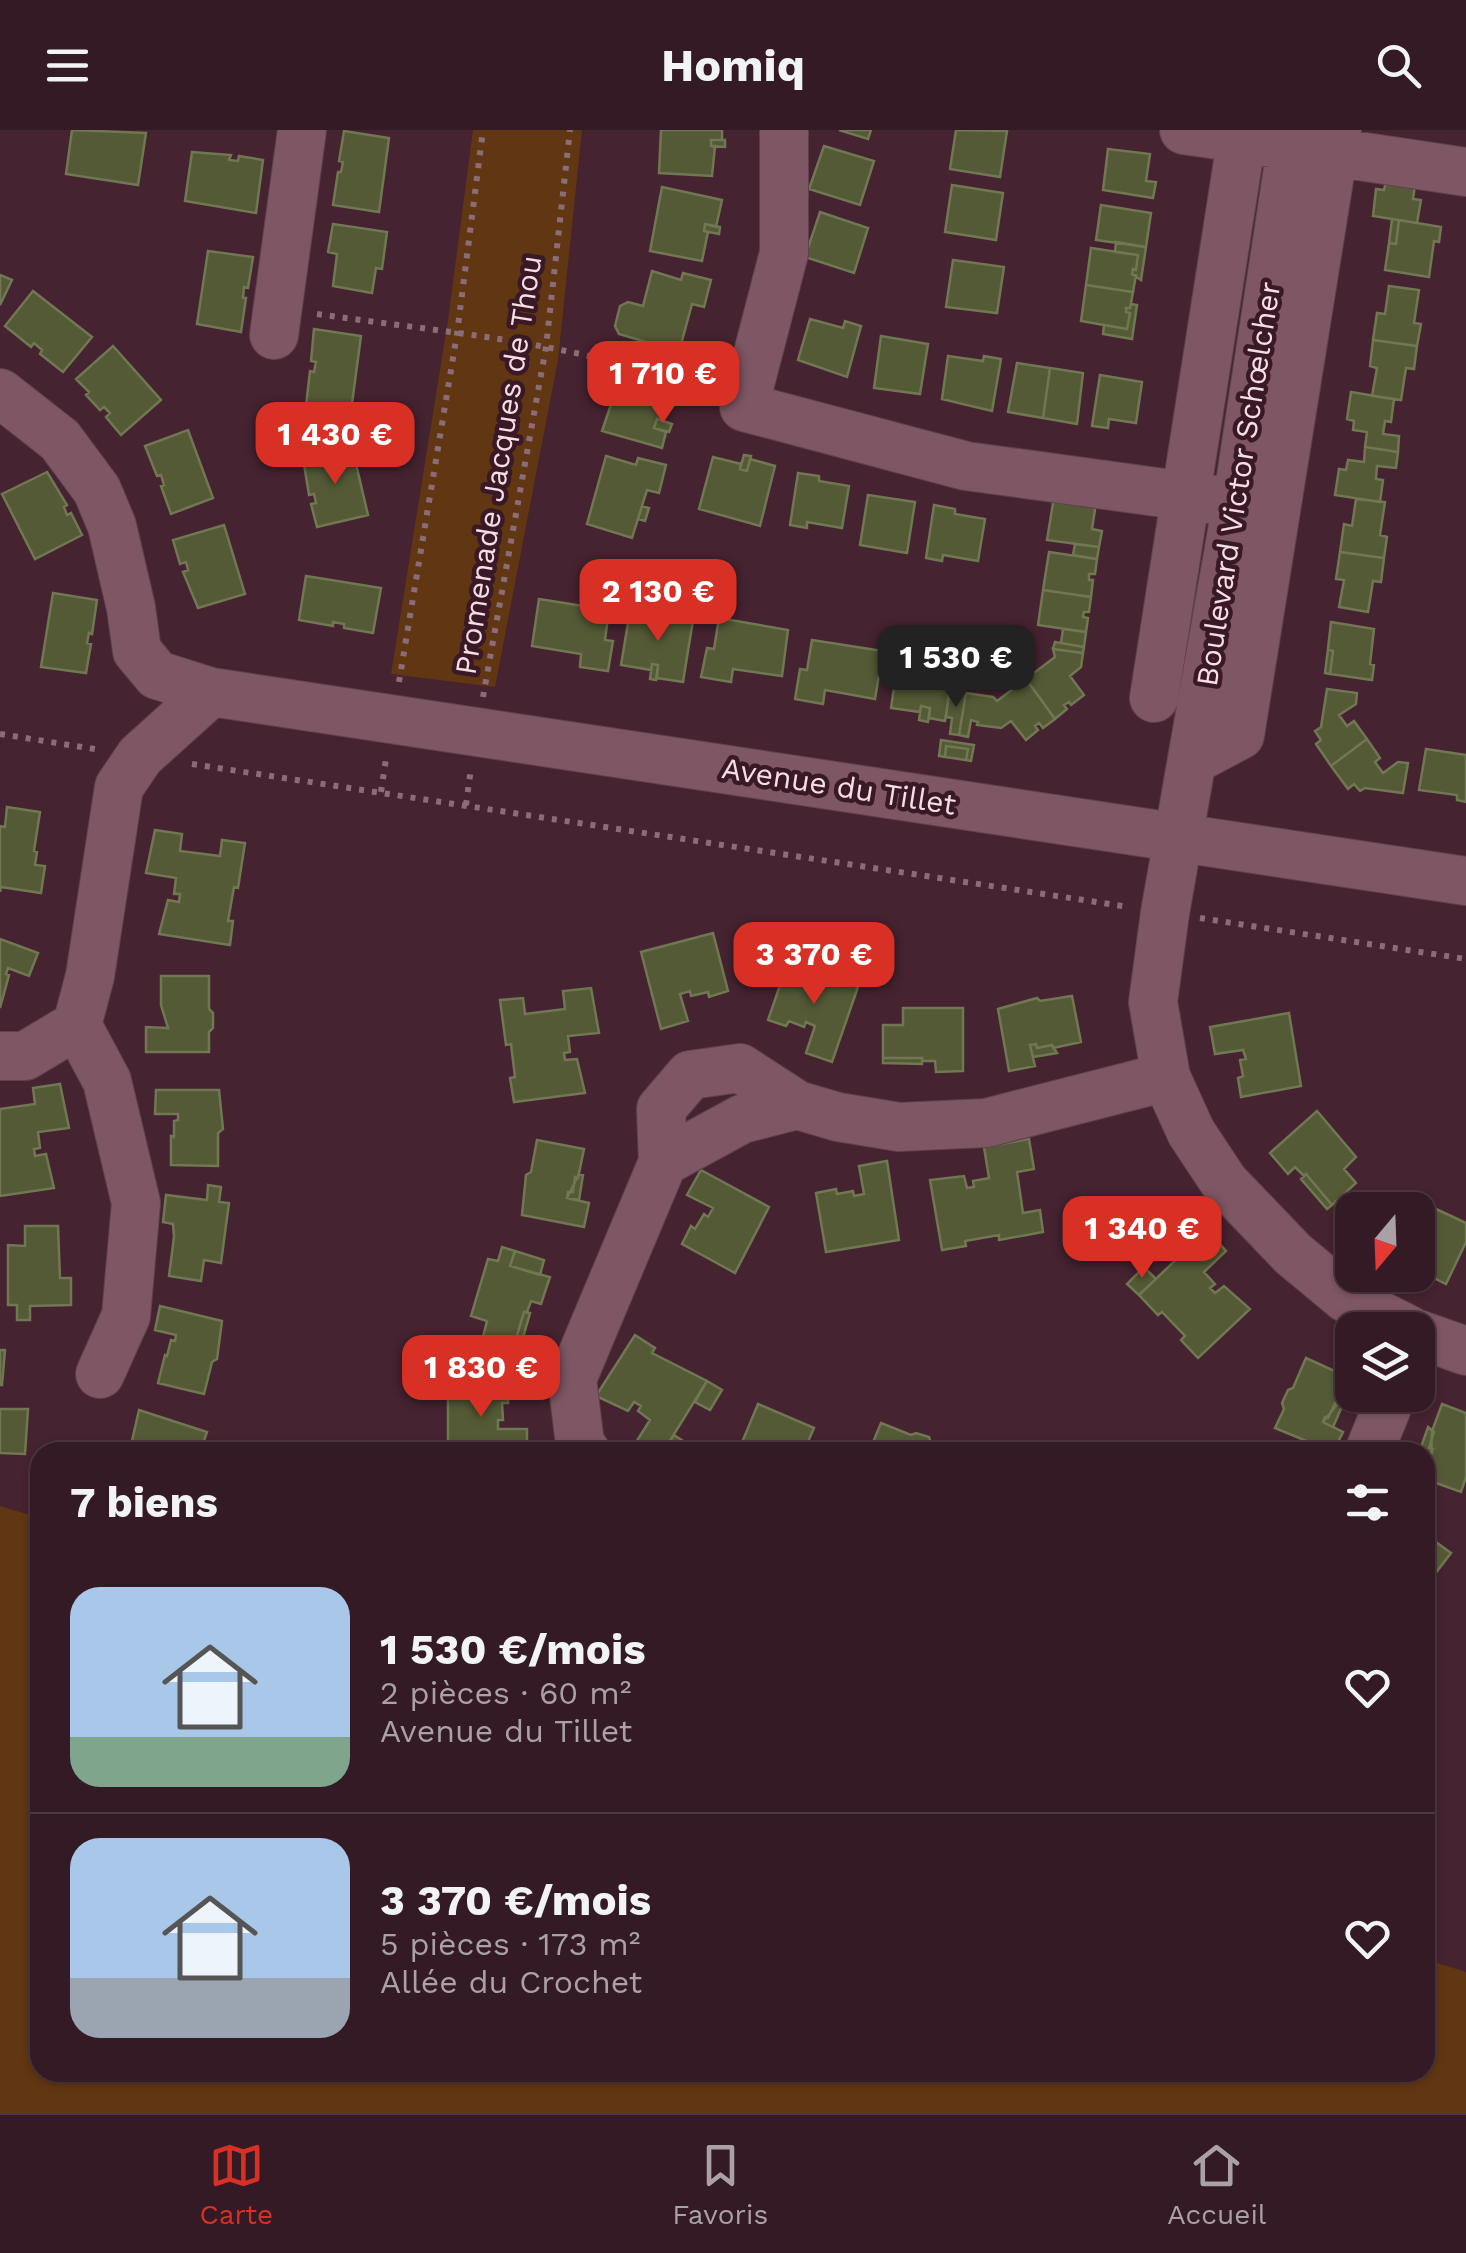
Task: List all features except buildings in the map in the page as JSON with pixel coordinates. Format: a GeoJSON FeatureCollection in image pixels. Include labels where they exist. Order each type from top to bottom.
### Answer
{"type":"FeatureCollection","features":[{"type":"Feature","properties":{"kind":"street"},"geometry":{"type":"LineString","coordinates":[[276,322],[302,130]]}},
{"type":"Feature","properties":{"kind":"street"},"geometry":{"type":"LineString","coordinates":[[784,130],[784,252],[744,407],[966,466],[1236,503]]}},
{"type":"Feature","properties":{"kind":"street"},"geometry":{"type":"LineString","coordinates":[[1184,130],[1314,140],[1466,172]]}},
{"type":"Feature","properties":{"kind":"street"},"geometry":{"type":"LineString","coordinates":[[1154,698],[1242,134]]}},
{"type":"Feature","properties":{"kind":"street"},"geometry":{"type":"LineString","coordinates":[[1193,760],[1240,734],[1314,140]]}},
{"type":"Feature","properties":{"kind":"street","name":"Boulevard Victor Schœlcher"},"geometry":{"type":"LineString","coordinates":[[1314,140],[1236,503],[1153,1002],[1166,1076],[1191,1132],[1224,1182],[1293,1254],[1346,1298],[1374,1312]]}},
{"type":"Feature","properties":{"kind":"street","name":"Avenue du Tillet"},"geometry":{"type":"LineString","coordinates":[[0,393],[60,440],[97,490],[112,526],[137,651],[158,675],[211,692],[1466,881]]}},
{"type":"Feature","properties":{"kind":"street"},"geometry":{"type":"LineString","coordinates":[[0,1056],[26,1056],[76,1025],[90,976],[120,787],[140,756],[211,692]]}},
{"type":"Feature","properties":{"kind":"street"},"geometry":{"type":"LineString","coordinates":[[76,1025],[107,1081],[136,1202],[126,1316],[100,1374]]}},
{"type":"Feature","properties":{"kind":"street"},"geometry":{"type":"LineString","coordinates":[[580,1442],[572,1378],[662,1162],[661,1109],[690,1075],[740,1068],[798,1105],[838,1117],[900,1127],[986,1123],[1166,1076]]}},
{"type":"Feature","properties":{"kind":"street"},"geometry":{"type":"LineString","coordinates":[[662,1162],[742,1119],[798,1105]]}},
{"type":"Feature","properties":{"kind":"street"},"geometry":{"type":"LineString","coordinates":[[1435,1340],[1466,1351]]}},
{"type":"Feature","properties":{"kind":"street"},"geometry":{"type":"LineString","coordinates":[[1373,1442],[1385,1412]]}},
{"type":"Feature","properties":{"kind":"path","name":"Promenade Jacques de Thou"},"geometry":{"type":"LineString","coordinates":[[380,792],[457,334],[484,130]]}},
{"type":"Feature","properties":{"kind":"path","name":"Promenade Jacques de Thou"},"geometry":{"type":"LineString","coordinates":[[466,806],[546,347],[570,130]]}},
{"type":"Feature","properties":{"kind":"path"},"geometry":{"type":"LineString","coordinates":[[276,322],[457,334],[546,347],[682,382],[744,407]]}},
{"type":"Feature","properties":{"kind":"path"},"geometry":{"type":"LineString","coordinates":[[0,734],[1466,959]]}},
{"type":"Feature","properties":{"kind":"shaded area"},"geometry":{"type":"Polygon","coordinates":[[[473,130],[582,130],[558,360],[495,687],[391,674],[448,320],[473,130]]]}},
{"type":"Feature","properties":{"kind":"shaded area"},"geometry":{"type":"Polygon","coordinates":[[[0,1506],[30,1515],[30,2082],[1435,2082],[1435,1962],[1466,1972],[1466,2113],[0,2113],[0,1506]]]}}]}
